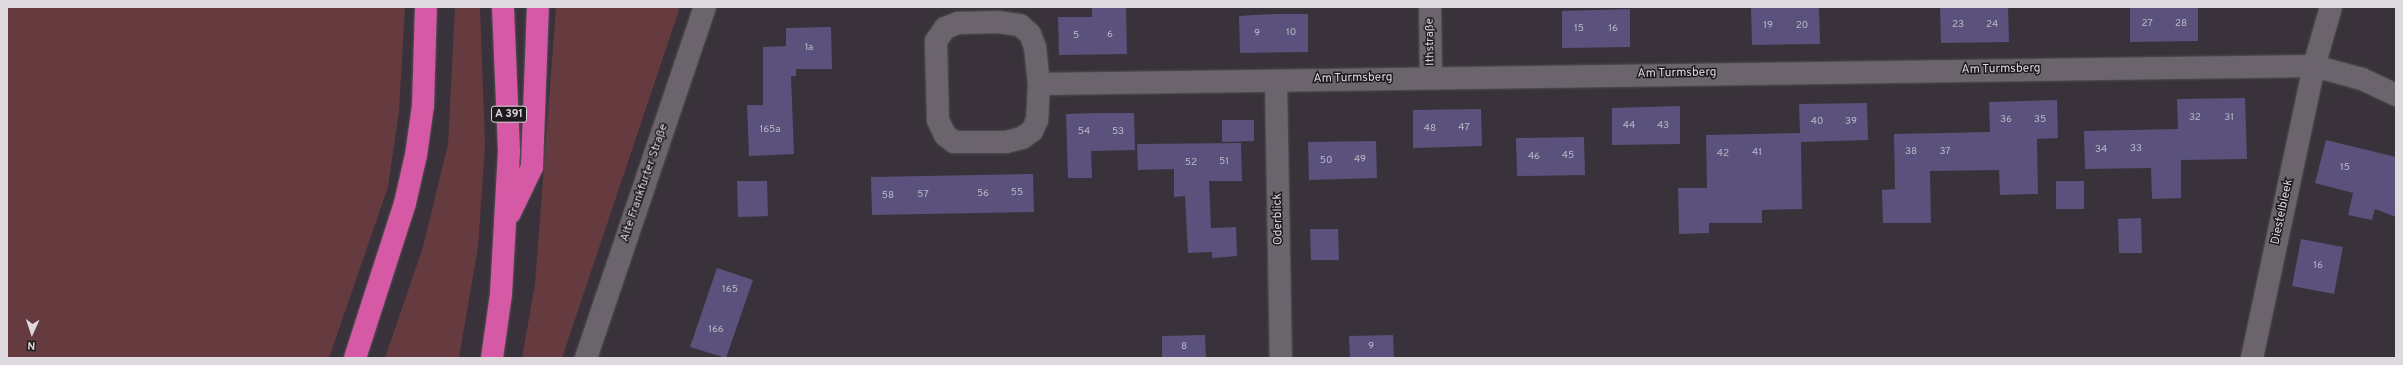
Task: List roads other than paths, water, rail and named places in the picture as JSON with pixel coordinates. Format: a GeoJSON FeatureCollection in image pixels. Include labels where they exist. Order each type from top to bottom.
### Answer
{"type":"FeatureCollection","features":[{"type":"Feature","properties":{"kind":"highway"},"geometry":{"type":"LineString","coordinates":[[355,358],[405,203],[416,155],[423,106],[426,7]]}},
{"type":"Feature","properties":{"kind":"highway","name":"A 391"},"geometry":{"type":"LineString","coordinates":[[492,358],[501,294],[506,221],[508,105],[503,7]]}},
{"type":"Feature","properties":{"kind":"highway"},"geometry":{"type":"LineString","coordinates":[[506,221],[532,167],[538,7]]}},
{"type":"Feature","properties":{"kind":"street","name":"Alte Frankfurter Straße"},"geometry":{"type":"LineString","coordinates":[[586,358],[704,7]]}},
{"type":"Feature","properties":{"kind":"street","name":"Ithstraße"},"geometry":{"type":"LineString","coordinates":[[1430,7],[1431,77]]}},
{"type":"Feature","properties":{"kind":"street","name":"Diestelbleek"},"geometry":{"type":"LineString","coordinates":[[2252,358],[2314,66],[2331,7]]}},
{"type":"Feature","properties":{"kind":"street"},"geometry":{"type":"LineString","coordinates":[[998,22],[1020,25],[1030,34],[1035,47],[1039,84],[1037,120],[1032,131],[1022,138],[1006,142],[954,142],[945,135],[938,120],[936,41],[945,28],[958,23],[998,22]]}},
{"type":"Feature","properties":{"kind":"street","name":"Am Turmsberg"},"geometry":{"type":"LineString","coordinates":[[1039,84],[1276,81],[1431,77],[2314,66],[2362,79],[2396,95]]}},
{"type":"Feature","properties":{"kind":"street","name":"Oderblick"},"geometry":{"type":"LineString","coordinates":[[1276,81],[1281,358]]}}]}
